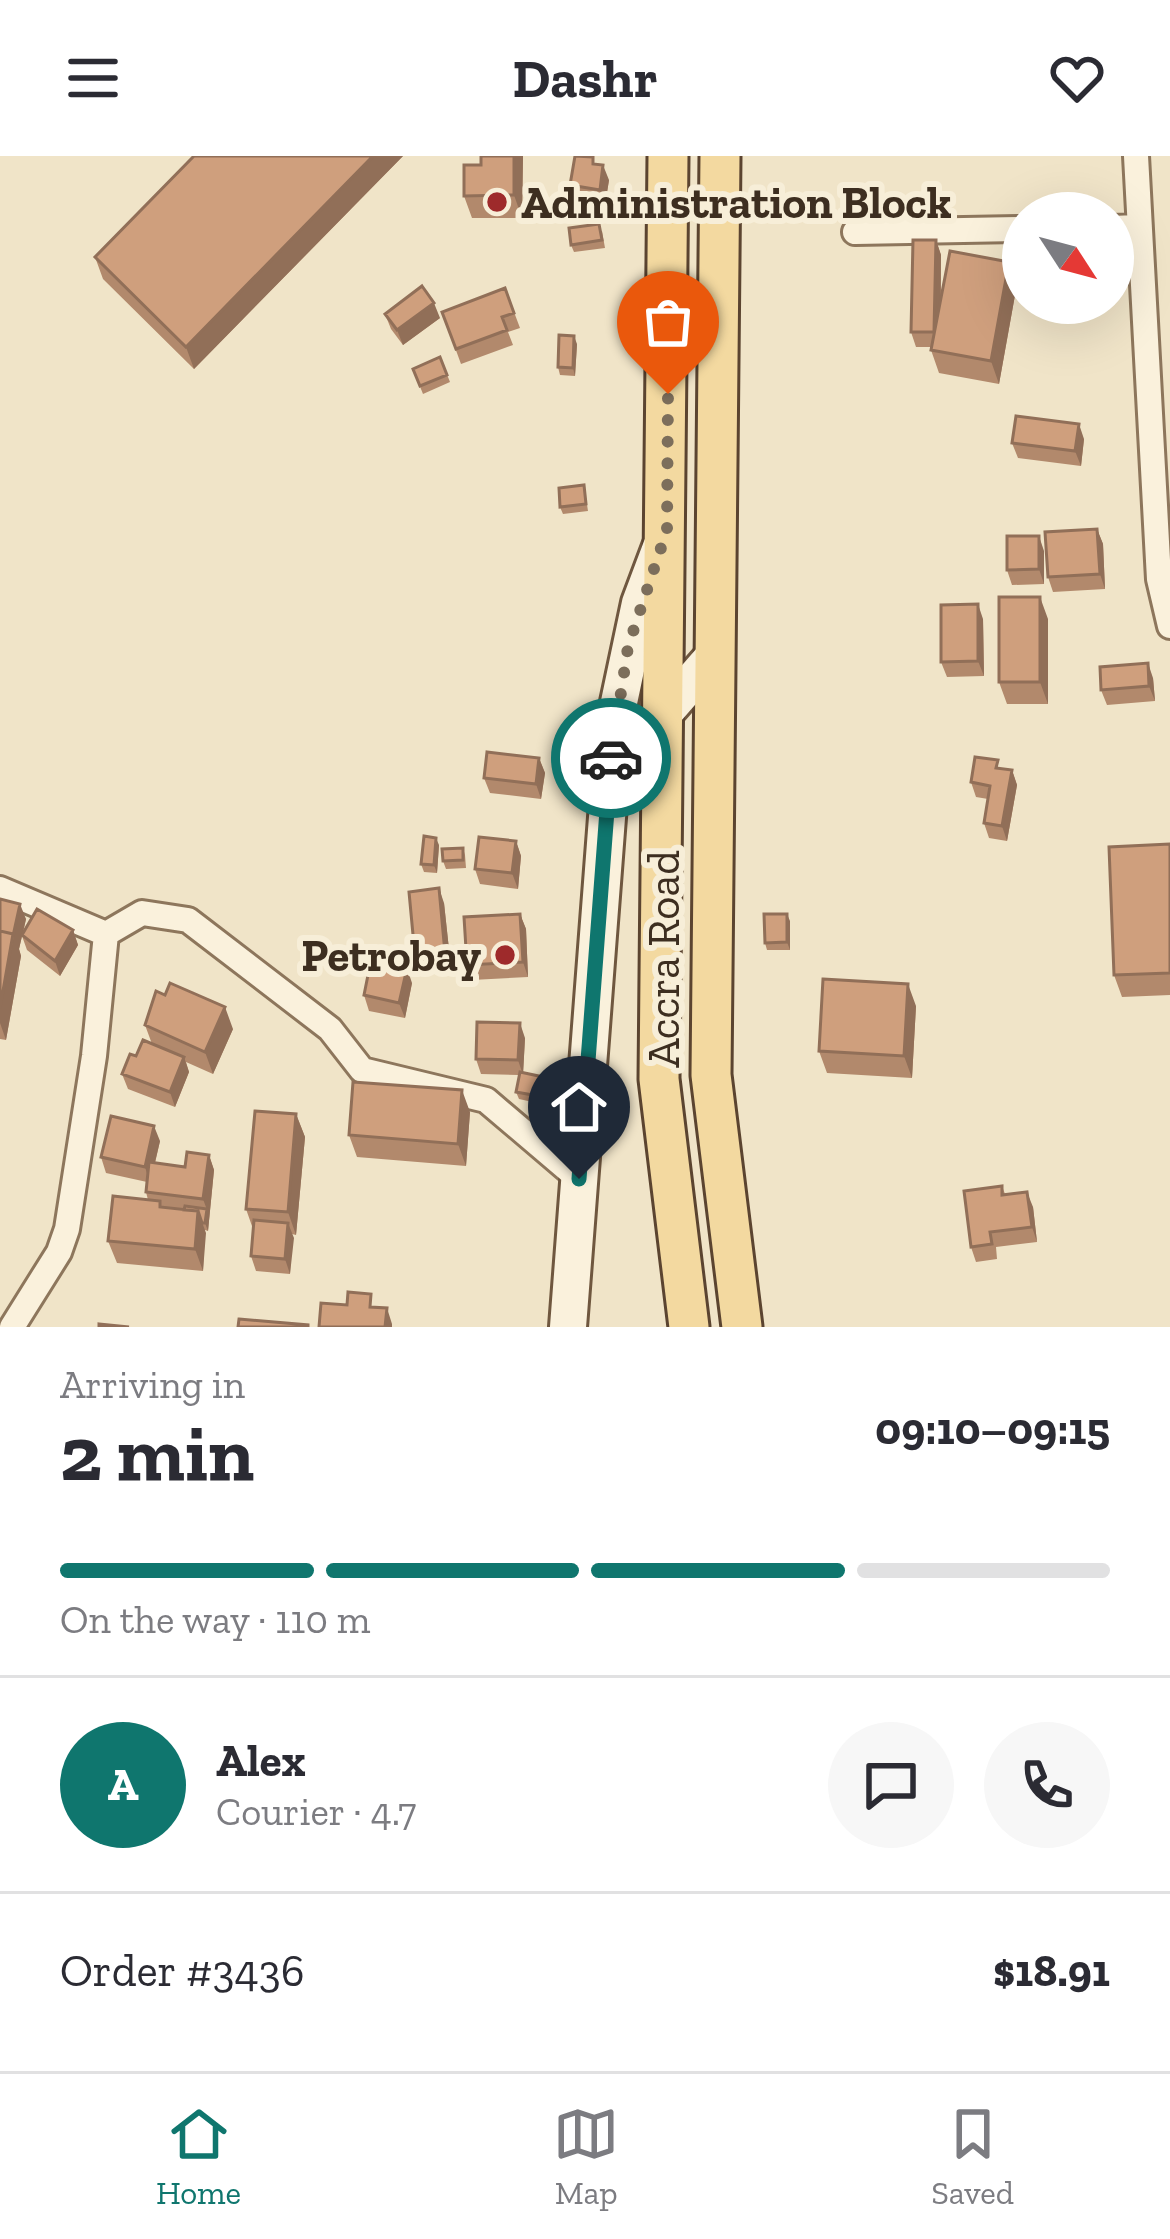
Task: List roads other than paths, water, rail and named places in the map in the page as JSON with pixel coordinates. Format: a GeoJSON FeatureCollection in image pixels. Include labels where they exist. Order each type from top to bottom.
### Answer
{"type":"FeatureCollection","features":[{"type":"Feature","properties":{"kind":"main road","name":"Accra Road"},"geometry":{"type":"LineString","coordinates":[[668,156],[659,1078],[689,1327]]}},
{"type":"Feature","properties":{"kind":"main road","name":"Accra Road"},"geometry":{"type":"LineString","coordinates":[[720,156],[710,1075],[742,1327]]}},
{"type":"Feature","properties":{"kind":"main road"},"geometry":{"type":"LineString","coordinates":[[568,1327],[614,726],[628,647],[667,530]]}},
{"type":"Feature","properties":{"kind":"main road"},"geometry":{"type":"LineString","coordinates":[[607,806],[665,712],[713,657]]}},
{"type":"Feature","properties":{"kind":"street"},"geometry":{"type":"LineString","coordinates":[[1130,192],[1136,156]]}},
{"type":"Feature","properties":{"kind":"street"},"geometry":{"type":"LineString","coordinates":[[855,232],[1002,229]]}},
{"type":"Feature","properties":{"kind":"street"},"geometry":{"type":"LineString","coordinates":[[1134,318],[1160,579],[1170,626]]}},
{"type":"Feature","properties":{"kind":"street"},"geometry":{"type":"LineString","coordinates":[[0,889],[106,934]]}},
{"type":"Feature","properties":{"kind":"street"},"geometry":{"type":"LineString","coordinates":[[106,934],[142,913],[188,920],[246,970],[293,998],[330,1029],[362,1070],[486,1100],[579,1179]]}},
{"type":"Feature","properties":{"kind":"street"},"geometry":{"type":"LineString","coordinates":[[12,1327],[59,1252],[67,1229],[94,1056],[106,934]]}},
{"type":"Feature","properties":{"kind":"place","name":"Administration Block"},"geometry":{"type":"Point","coordinates":[497,202]}},
{"type":"Feature","properties":{"kind":"place","name":"Petrobay"},"geometry":{"type":"Point","coordinates":[505,955]}}]}
